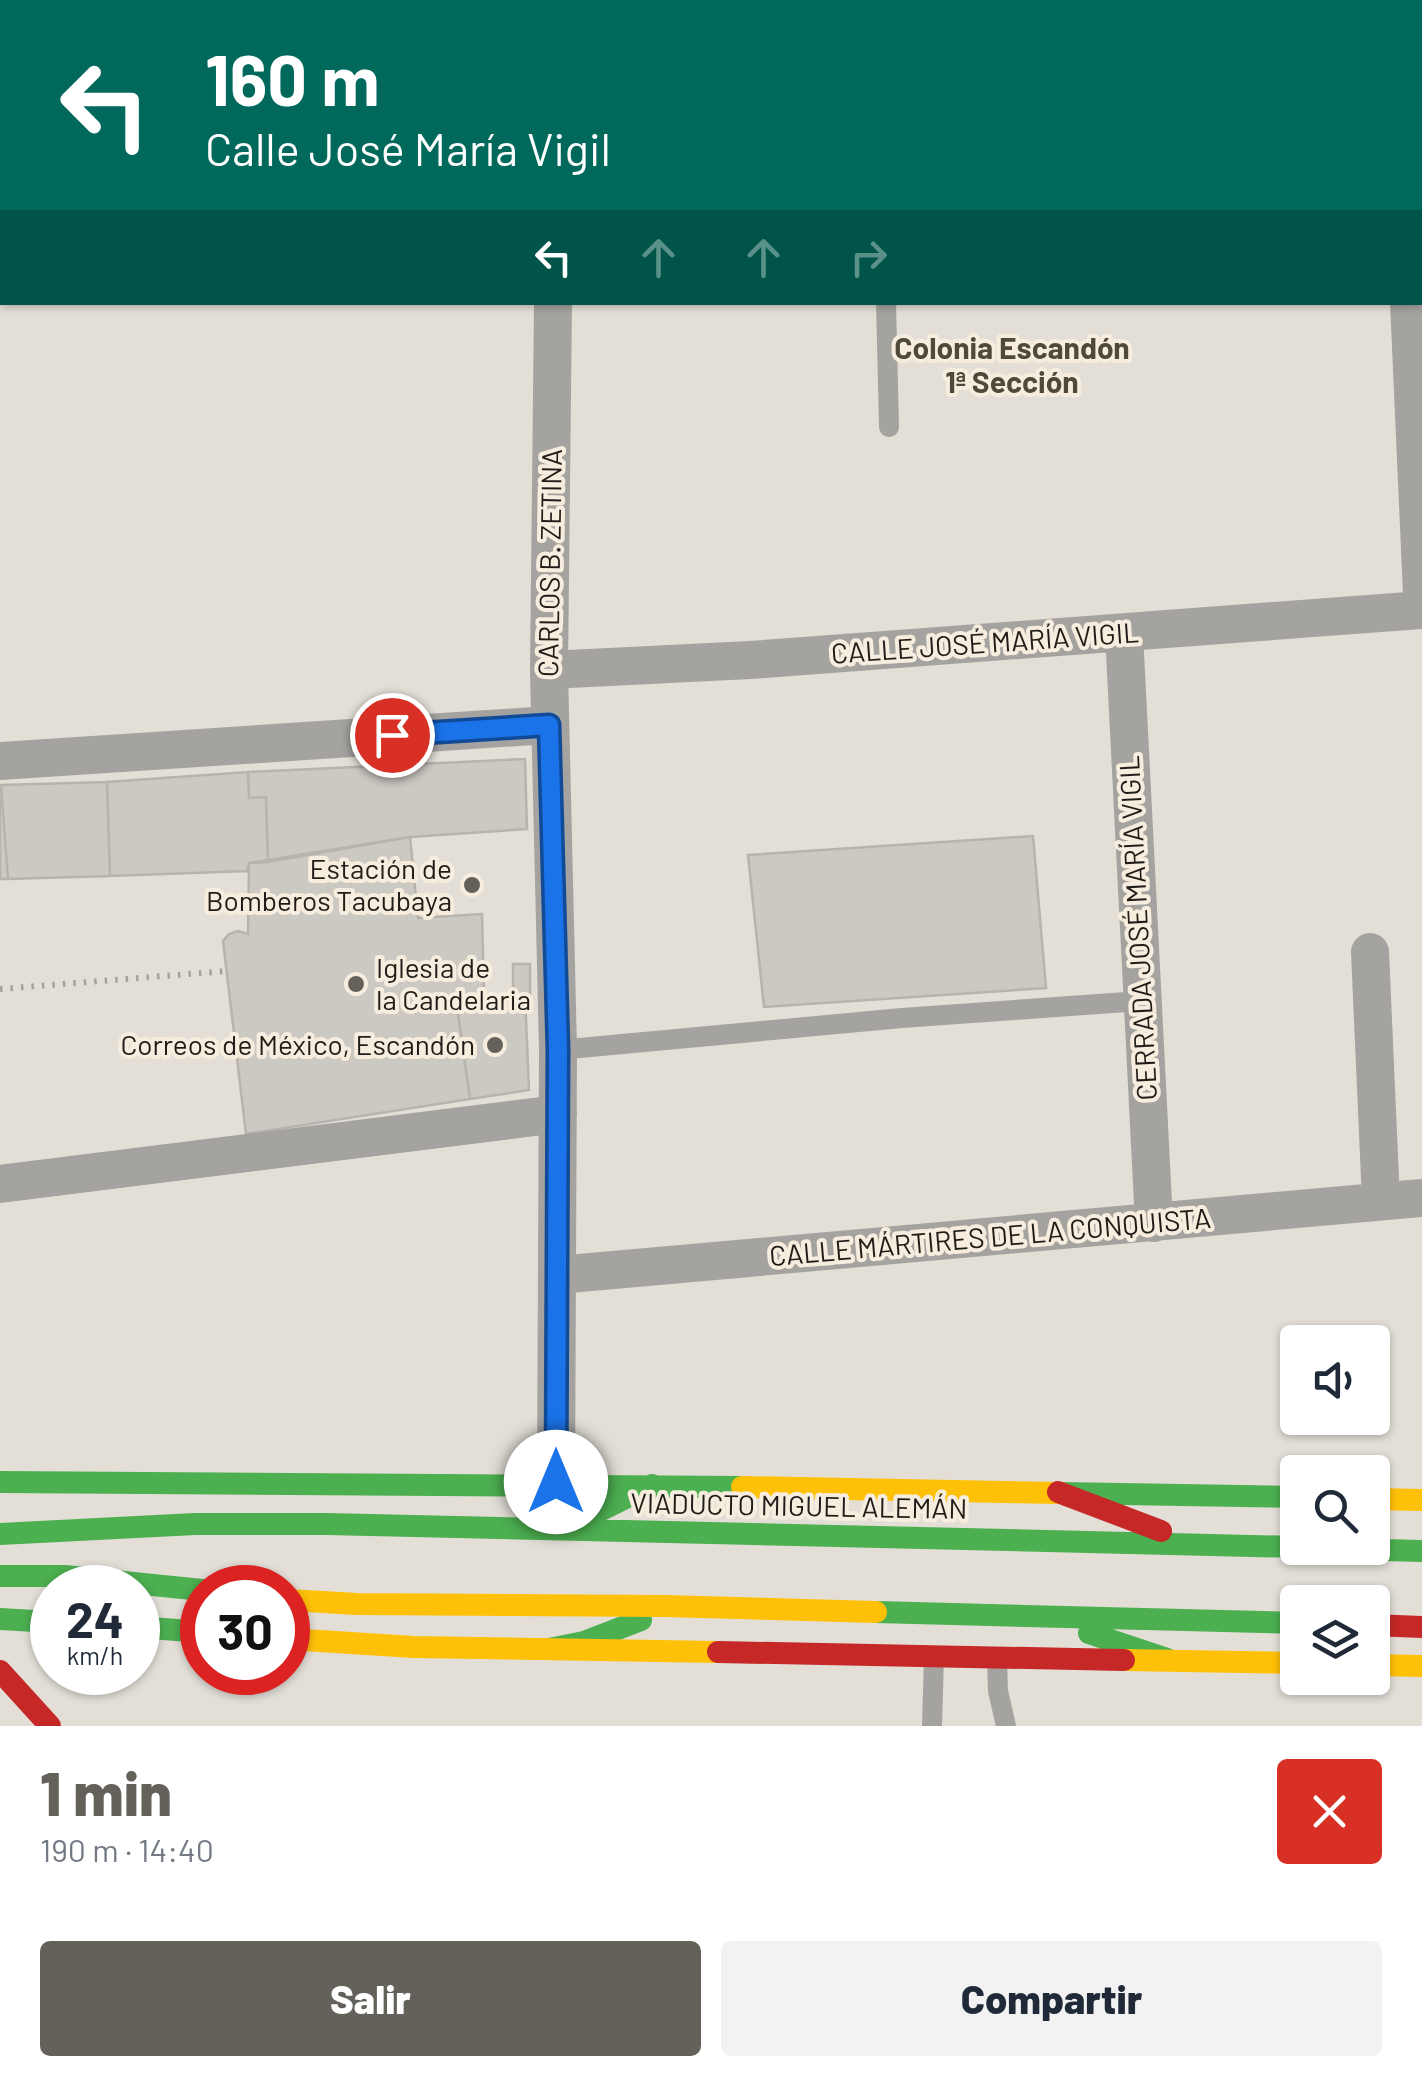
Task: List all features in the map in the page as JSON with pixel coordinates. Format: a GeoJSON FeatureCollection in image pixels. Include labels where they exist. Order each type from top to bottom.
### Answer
{"type":"FeatureCollection","features":[{"type":"Feature","properties":{"kind":"main road","name":"VIADUCTO MIGUEL ALEMÁN"},"geometry":{"type":"LineString","coordinates":[[0,1482],[556,1482],[1280,1497]]}},
{"type":"Feature","properties":{"kind":"main road"},"geometry":{"type":"LineString","coordinates":[[560,1530],[652,1486]]}},
{"type":"Feature","properties":{"kind":"main road"},"geometry":{"type":"LineString","coordinates":[[1058,1492],[1196,1544]]}},
{"type":"Feature","properties":{"kind":"main road"},"geometry":{"type":"LineString","coordinates":[[1390,1499],[1422,1500]]}},
{"type":"Feature","properties":{"kind":"main road","name":"VIADUCTO MIGUEL ALEMÁN"},"geometry":{"type":"LineString","coordinates":[[0,1534],[195,1524],[1280,1546]]}},
{"type":"Feature","properties":{"kind":"main road"},"geometry":{"type":"LineString","coordinates":[[1390,1550],[1422,1551]]}},
{"type":"Feature","properties":{"kind":"main road"},"geometry":{"type":"LineString","coordinates":[[0,1576],[65,1576],[180,1588]]}},
{"type":"Feature","properties":{"kind":"main road"},"geometry":{"type":"LineString","coordinates":[[310,1601],[1280,1621]]}},
{"type":"Feature","properties":{"kind":"main road"},"geometry":{"type":"LineString","coordinates":[[549,1648],[617,1630],[665,1606]]}},
{"type":"Feature","properties":{"kind":"main road"},"geometry":{"type":"LineString","coordinates":[[1029,1614],[1168,1659]]}},
{"type":"Feature","properties":{"kind":"main road"},"geometry":{"type":"LineString","coordinates":[[0,1619],[30,1621]]}},
{"type":"Feature","properties":{"kind":"main road"},"geometry":{"type":"LineString","coordinates":[[1390,1625],[1422,1626]]}},
{"type":"Feature","properties":{"kind":"main road"},"geometry":{"type":"LineString","coordinates":[[310,1640],[414,1646],[1280,1662]]}},
{"type":"Feature","properties":{"kind":"main road"},"geometry":{"type":"LineString","coordinates":[[1390,1665],[1422,1666]]}},
{"type":"Feature","properties":{"kind":"main road"},"geometry":{"type":"LineString","coordinates":[[0,1671],[50,1726]]}},
{"type":"Feature","properties":{"kind":"street","name":"CARLOS B. ZETINA"},"geometry":{"type":"LineString","coordinates":[[552,305],[548,670],[558,1050],[556,1482]]}},
{"type":"Feature","properties":{"kind":"street"},"geometry":{"type":"LineString","coordinates":[[1408,305],[1422,594]]}},
{"type":"Feature","properties":{"kind":"street","name":"CALLE JOSÉ MARÍA VIGIL"},"geometry":{"type":"LineString","coordinates":[[548,670],[750,660],[1422,610]]}},
{"type":"Feature","properties":{"kind":"street","name":"CERRADA JOSÉ MARÍA VIGIL"},"geometry":{"type":"LineString","coordinates":[[1124,633],[1154,1223]]}},
{"type":"Feature","properties":{"kind":"street"},"geometry":{"type":"LineString","coordinates":[[0,761],[549,725]]}},
{"type":"Feature","properties":{"kind":"street"},"geometry":{"type":"LineString","coordinates":[[1370,952],[1381,1201]]}},
{"type":"Feature","properties":{"kind":"street"},"geometry":{"type":"LineString","coordinates":[[0,1184],[558,1114]]}},
{"type":"Feature","properties":{"kind":"street","name":"CALLE MÁRTIRES DE LA CONQUISTA"},"geometry":{"type":"LineString","coordinates":[[558,1275],[1422,1198]]}},
{"type":"Feature","properties":{"kind":"lane"},"geometry":{"type":"LineString","coordinates":[[886,305],[889,427]]}},
{"type":"Feature","properties":{"kind":"lane"},"geometry":{"type":"LineString","coordinates":[[558,1050],[902,1018],[1141,1001]]}},
{"type":"Feature","properties":{"kind":"lane"},"geometry":{"type":"LineString","coordinates":[[932,1726],[934,1654]]}},
{"type":"Feature","properties":{"kind":"lane"},"geometry":{"type":"LineString","coordinates":[[997,1656],[998,1690],[1006,1726]]}},
{"type":"Feature","properties":{"kind":"path"},"geometry":{"type":"LineString","coordinates":[[0,989],[227,971]]}},
{"type":"Feature","properties":{"kind":"building"},"geometry":{"type":"Polygon","coordinates":[[[525,759],[527,829],[410,837],[268,862],[266,797],[249,798],[248,772],[525,759]]]}},
{"type":"Feature","properties":{"kind":"building"},"geometry":{"type":"Polygon","coordinates":[[[248,772],[249,798],[266,797],[268,862],[249,863],[247,871],[110,876],[107,782],[248,772]]]}},
{"type":"Feature","properties":{"kind":"building"},"geometry":{"type":"Polygon","coordinates":[[[107,782],[110,876],[8,879],[1,785],[107,782]]]}},
{"type":"Feature","properties":{"kind":"building"},"geometry":{"type":"Polygon","coordinates":[[[1,785],[8,879],[0,879],[1,785]]]}},
{"type":"Feature","properties":{"kind":"building"},"geometry":{"type":"Polygon","coordinates":[[[1033,836],[1046,988],[764,1007],[748,855],[1033,836]]]}},
{"type":"Feature","properties":{"kind":"building","name":"Iglesia de la Candelaria"},"geometry":{"type":"Polygon","coordinates":[[[410,837],[418,918],[482,914],[484,997],[456,1000],[470,1099],[246,1134],[223,941],[238,931],[248,934],[249,863],[410,837]]]}},
{"type":"Feature","properties":{"kind":"building"},"geometry":{"type":"Polygon","coordinates":[[[513,964],[530,964],[530,996],[513,996],[513,964]]]}},
{"type":"Feature","properties":{"kind":"building","name":"Correos de México, Escandón"},"geometry":{"type":"Polygon","coordinates":[[[525,996],[529,1090],[470,1099],[456,1000],[525,996]]]}},
{"type":"Feature","properties":{"kind":"traffic: fast"},"geometry":{"type":"LineString","coordinates":[[0,1482],[742,1487]]}},
{"type":"Feature","properties":{"kind":"traffic: fast"},"geometry":{"type":"LineString","coordinates":[[569,1526],[652,1485]]}},
{"type":"Feature","properties":{"kind":"traffic: fast"},"geometry":{"type":"LineString","coordinates":[[1061,1493],[1280,1497]]}},
{"type":"Feature","properties":{"kind":"traffic: fast"},"geometry":{"type":"LineString","coordinates":[[0,1534],[195,1524],[327,1524],[1280,1547]]}},
{"type":"Feature","properties":{"kind":"traffic: fast"},"geometry":{"type":"LineString","coordinates":[[1390,1550],[1422,1551]]}},
{"type":"Feature","properties":{"kind":"traffic: fast"},"geometry":{"type":"LineString","coordinates":[[0,1576],[65,1576],[180,1588]]}},
{"type":"Feature","properties":{"kind":"traffic: fast"},"geometry":{"type":"LineString","coordinates":[[876,1612],[1280,1623]]}},
{"type":"Feature","properties":{"kind":"traffic: fast"},"geometry":{"type":"LineString","coordinates":[[0,1619],[30,1621]]}},
{"type":"Feature","properties":{"kind":"traffic: fast"},"geometry":{"type":"LineString","coordinates":[[549,1649],[584,1642],[641,1620]]}},
{"type":"Feature","properties":{"kind":"traffic: fast"},"geometry":{"type":"LineString","coordinates":[[160,1629],[180,1630]]}},
{"type":"Feature","properties":{"kind":"traffic: fast"},"geometry":{"type":"LineString","coordinates":[[1089,1633],[1167,1659]]}},
{"type":"Feature","properties":{"kind":"traffic: slow"},"geometry":{"type":"LineString","coordinates":[[742,1487],[1061,1493]]}},
{"type":"Feature","properties":{"kind":"traffic: slow"},"geometry":{"type":"LineString","coordinates":[[1390,1499],[1422,1500]]}},
{"type":"Feature","properties":{"kind":"traffic: slow"},"geometry":{"type":"LineString","coordinates":[[310,1601],[876,1612]]}},
{"type":"Feature","properties":{"kind":"traffic: slow"},"geometry":{"type":"LineString","coordinates":[[310,1640],[414,1647],[718,1652]]}},
{"type":"Feature","properties":{"kind":"traffic: slow"},"geometry":{"type":"LineString","coordinates":[[1124,1660],[1280,1663]]}},
{"type":"Feature","properties":{"kind":"traffic: slow"},"geometry":{"type":"LineString","coordinates":[[1390,1665],[1422,1666]]}},
{"type":"Feature","properties":{"kind":"traffic: jam"},"geometry":{"type":"LineString","coordinates":[[1058,1492],[1161,1531]]}},
{"type":"Feature","properties":{"kind":"traffic: jam"},"geometry":{"type":"LineString","coordinates":[[1390,1626],[1422,1627]]}},
{"type":"Feature","properties":{"kind":"traffic: jam"},"geometry":{"type":"LineString","coordinates":[[718,1652],[1124,1660]]}},
{"type":"Feature","properties":{"kind":"traffic: jam"},"geometry":{"type":"LineString","coordinates":[[0,1671],[50,1726]]}},
{"type":"Feature","properties":{"kind":"place","name":"Estación de Bomberos Tacubaya"},"geometry":{"type":"Point","coordinates":[472,885]}},
{"type":"Feature","properties":{"kind":"place","name":"Iglesia de la Candelaria"},"geometry":{"type":"Point","coordinates":[356,984]}},
{"type":"Feature","properties":{"kind":"place","name":"Correos de México, Escandón"},"geometry":{"type":"Point","coordinates":[495,1045]}},
{"type":"Feature","properties":{"kind":"district","name":"Colonia Escandón 1ª Sección"},"geometry":{"type":"Point","coordinates":[1012,366]}},
{"type":"Feature","properties":{"kind":"route"},"geometry":{"type":"LineString","coordinates":[[392,735],[549,725],[558,1050],[556,1482]]}}]}
